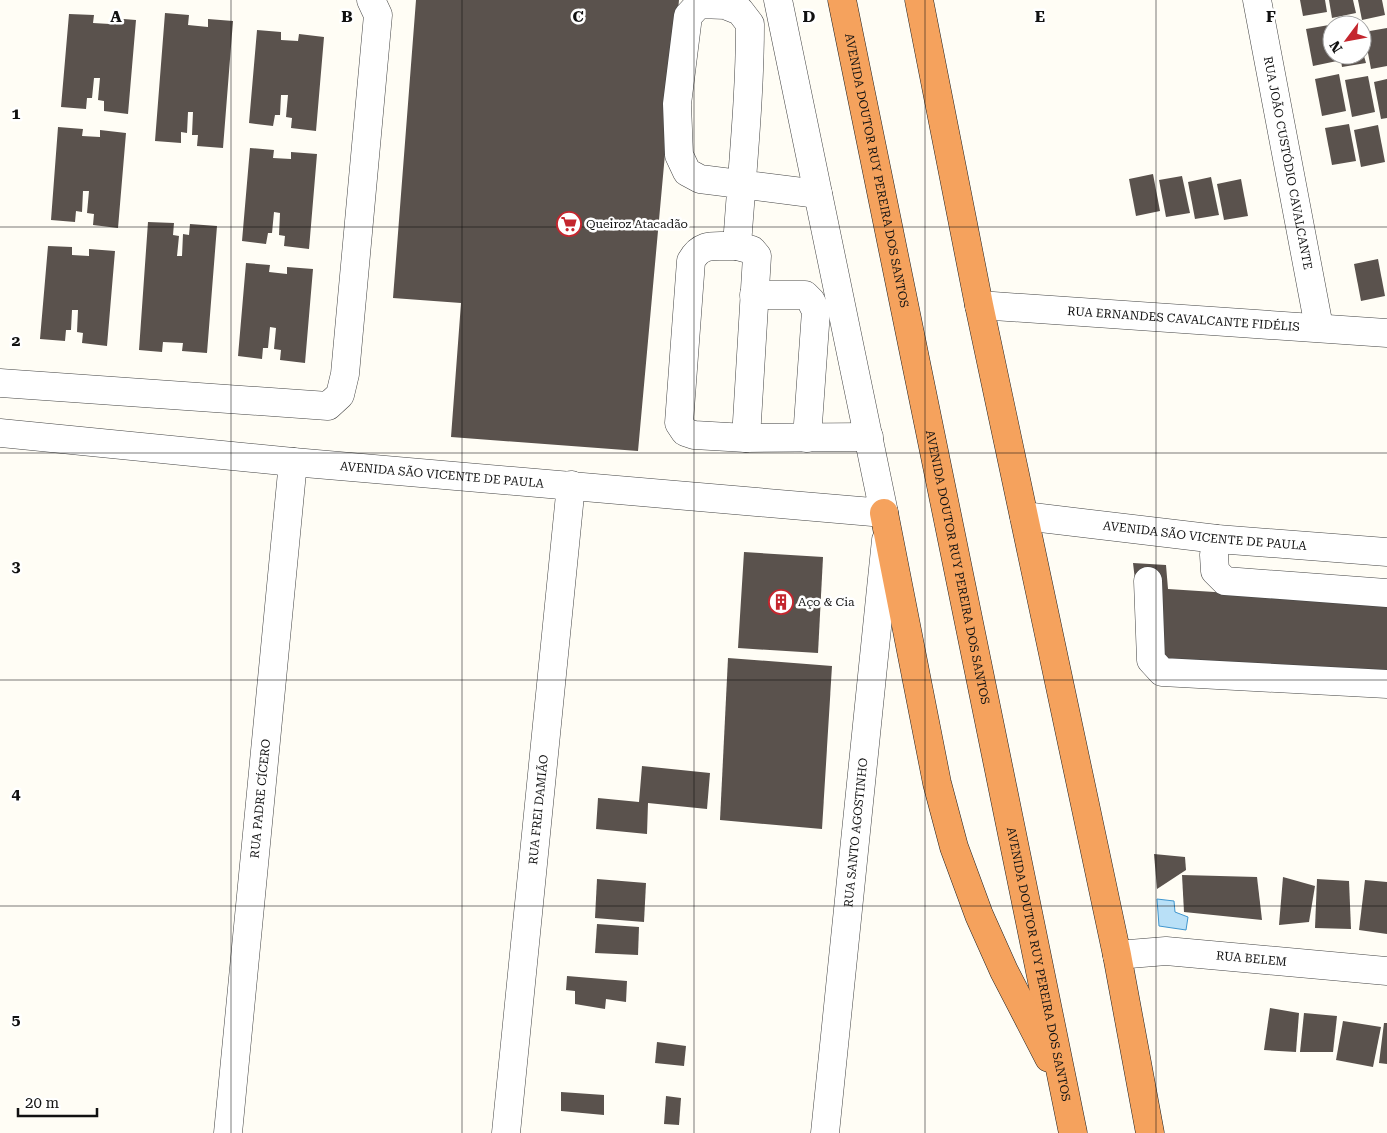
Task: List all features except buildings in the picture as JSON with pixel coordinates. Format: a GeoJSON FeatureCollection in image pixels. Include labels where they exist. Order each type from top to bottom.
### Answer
{"type":"FeatureCollection","features":[{"type":"Feature","properties":{"kind":"highway","name":"AVENIDA DOUTOR RUY PEREIRA DOS SANTOS"},"geometry":{"type":"LineString","coordinates":[[842,0],[1073,1133]]}},
{"type":"Feature","properties":{"kind":"highway"},"geometry":{"type":"LineString","coordinates":[[919,0],[979,305],[1117,955],[1150,1133]]}},
{"type":"Feature","properties":{"kind":"highway"},"geometry":{"type":"LineString","coordinates":[[886,522],[937,782],[954,847],[979,915],[1004,971],[1062,1084]]}},
{"type":"Feature","properties":{"kind":"street"},"geometry":{"type":"LineString","coordinates":[[0,383],[328,406],[340,395],[345,374],[378,15],[372,0]]}},
{"type":"Feature","properties":{"kind":"street","name":"RUA SANTO AGOSTINHO"},"geometry":{"type":"LineString","coordinates":[[778,0],[886,522],[825,1133]]}},
{"type":"Feature","properties":{"kind":"street","name":"RUA JOÃO CUSTÓDIO CAVALCANTE"},"geometry":{"type":"LineString","coordinates":[[1257,0],[1318,327]]}},
{"type":"Feature","properties":{"kind":"street"},"geometry":{"type":"LineString","coordinates":[[737,246],[741,184],[750,55],[750,24],[740,11],[725,4],[699,4],[688,16],[677,104],[679,155],[687,172],[700,179],[741,184],[818,194]]}},
{"type":"Feature","properties":{"kind":"street"},"geometry":{"type":"LineString","coordinates":[[746,438],[757,256],[752,250],[737,246],[704,247],[696,252],[691,261],[679,423],[685,432],[694,435],[746,438],[868,437]]}},
{"type":"Feature","properties":{"kind":"street"},"geometry":{"type":"LineString","coordinates":[[754,295],[806,295],[816,311],[807,438]]}},
{"type":"Feature","properties":{"kind":"street","name":"RUA ERNANDES CAVALCANTE FIDÉLIS"},"geometry":{"type":"LineString","coordinates":[[979,305],[1387,333]]}},
{"type":"Feature","properties":{"kind":"street","name":"AVENIDA SÃO VICENTE DE PAULA"},"geometry":{"type":"LineString","coordinates":[[0,433],[293,462],[572,486],[886,522]]}},
{"type":"Feature","properties":{"kind":"street","name":"RUA PADRE CÍCERO"},"geometry":{"type":"LineString","coordinates":[[228,1133],[293,462]]}},
{"type":"Feature","properties":{"kind":"street","name":"RUA FREI DAMIÃO"},"geometry":{"type":"LineString","coordinates":[[506,1133],[572,486]]}},
{"type":"Feature","properties":{"kind":"street","name":"AVENIDA SÃO VICENTE DE PAULA"},"geometry":{"type":"LineString","coordinates":[[1024,516],[1217,539],[1387,552]]}},
{"type":"Feature","properties":{"kind":"street"},"geometry":{"type":"LineString","coordinates":[[1217,539],[1214,556],[1215,570],[1225,581],[1387,593]]}},
{"type":"Feature","properties":{"kind":"street"},"geometry":{"type":"LineString","coordinates":[[1148,581],[1151,660],[1162,672],[1387,684]]}},
{"type":"Feature","properties":{"kind":"street","name":"RUA BELEM"},"geometry":{"type":"LineString","coordinates":[[1117,955],[1166,951],[1387,972]]}},
{"type":"Feature","properties":{"kind":"water"},"geometry":{"type":"Polygon","coordinates":[[[1157,899],[1174,901],[1175,912],[1188,917],[1186,930],[1159,926],[1157,899]]]}},
{"type":"Feature","properties":{"kind":"place","name":"Queiroz Atacadão"},"geometry":{"type":"Point","coordinates":[569,224]}},
{"type":"Feature","properties":{"kind":"place","name":"Aço & Cia"},"geometry":{"type":"Point","coordinates":[781,602]}}]}
